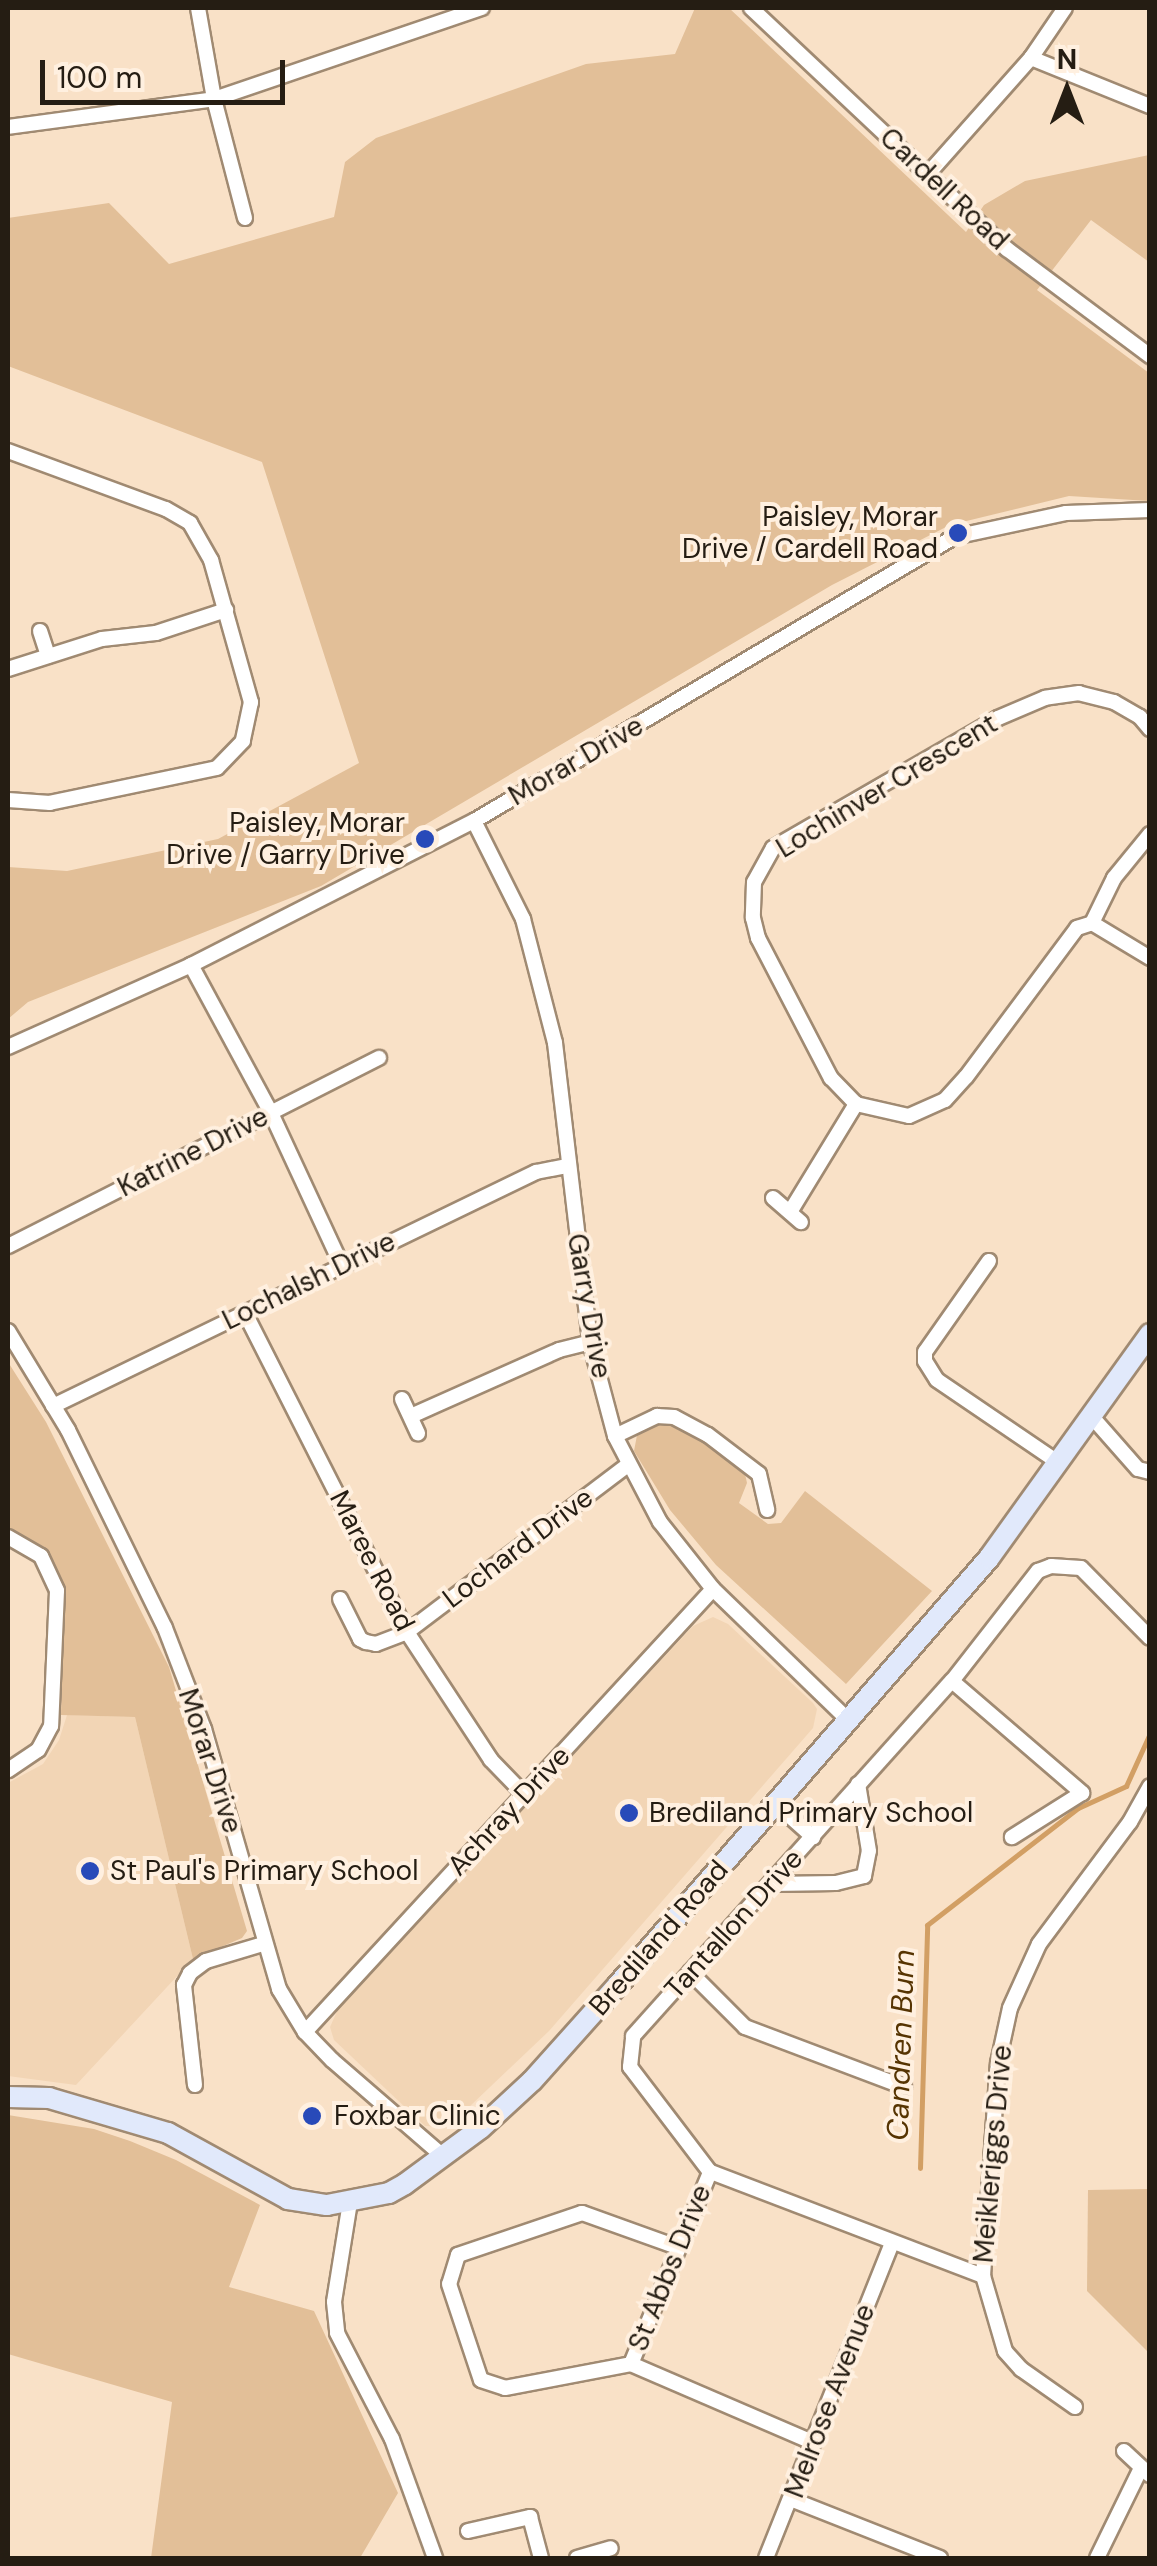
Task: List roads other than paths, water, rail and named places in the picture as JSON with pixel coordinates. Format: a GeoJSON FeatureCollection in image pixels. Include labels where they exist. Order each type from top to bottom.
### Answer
{"type":"FeatureCollection","features":[{"type":"Feature","properties":{"kind":"street"},"geometry":{"type":"LineString","coordinates":[[198,8],[214,99],[246,218]]}},
{"type":"Feature","properties":{"kind":"street"},"geometry":{"type":"LineString","coordinates":[[8,127],[214,99],[482,8]]}},
{"type":"Feature","properties":{"kind":"street","name":"Cardell Road"},"geometry":{"type":"LineString","coordinates":[[752,8],[1007,250],[1150,356]]}},
{"type":"Feature","properties":{"kind":"street"},"geometry":{"type":"LineString","coordinates":[[927,175],[1031,58],[1064,8]]}},
{"type":"Feature","properties":{"kind":"street"},"geometry":{"type":"LineString","coordinates":[[1031,58],[1150,106]]}},
{"type":"Feature","properties":{"kind":"street"},"geometry":{"type":"LineString","coordinates":[[8,451],[166,510],[190,524],[203,540],[251,702],[243,741],[217,768],[50,803],[8,800]]}},
{"type":"Feature","properties":{"kind":"street","name":"Morar Drive"},"geometry":{"type":"LineString","coordinates":[[8,1047],[191,965],[474,821],[954,537],[1066,513],[1150,510]]}},
{"type":"Feature","properties":{"kind":"street"},"geometry":{"type":"LineString","coordinates":[[8,669],[102,640],[156,633],[226,610]]}},
{"type":"Feature","properties":{"kind":"street"},"geometry":{"type":"LineString","coordinates":[[40,631],[48,656]]}},
{"type":"Feature","properties":{"kind":"street","name":"Lochinver Crescent"},"geometry":{"type":"LineString","coordinates":[[856,1104],[831,1078],[758,938],[753,918],[754,882],[772,848],[998,718],[1045,698],[1079,693],[1114,702],[1140,717],[1150,729]]}},
{"type":"Feature","properties":{"kind":"street","name":"Garry Drive"},"geometry":{"type":"LineString","coordinates":[[474,821],[523,919],[555,1042],[590,1342],[615,1436],[660,1522],[712,1589],[848,1720]]}},
{"type":"Feature","properties":{"kind":"street"},"geometry":{"type":"LineString","coordinates":[[773,1198],[796,1217],[856,1104],[909,1116],[945,1100],[1077,928],[1092,923],[1114,878],[1150,834]]}},
{"type":"Feature","properties":{"kind":"street"},"geometry":{"type":"LineString","coordinates":[[1092,923],[1150,958]]}},
{"type":"Feature","properties":{"kind":"street"},"geometry":{"type":"LineString","coordinates":[[191,965],[271,1113],[341,1264]]}},
{"type":"Feature","properties":{"kind":"street","name":"Katrine Drive"},"geometry":{"type":"LineString","coordinates":[[8,1246],[379,1058]]}},
{"type":"Feature","properties":{"kind":"street","name":"Lochalsh Drive"},"geometry":{"type":"LineString","coordinates":[[53,1406],[536,1172],[567,1166]]}},
{"type":"Feature","properties":{"kind":"street"},"geometry":{"type":"LineString","coordinates":[[989,1261],[926,1352],[925,1361],[937,1380],[1059,1463]]}},
{"type":"Feature","properties":{"kind":"street","name":"Maree Road"},"geometry":{"type":"LineString","coordinates":[[245,1313],[407,1632],[491,1760],[524,1794]]}},
{"type":"Feature","properties":{"kind":"street","name":"Morar Drive"},"geometry":{"type":"LineString","coordinates":[[8,1331],[53,1406],[165,1628],[204,1729],[279,1989],[305,2032],[444,2158]]}},
{"type":"Feature","properties":{"kind":"street","name":"Brediland Road"},"geometry":{"type":"LineString","coordinates":[[8,2097],[50,2098],[168,2133],[288,2199],[327,2205],[390,2193],[444,2158],[532,2081],[990,1558],[1150,1334]]}},
{"type":"Feature","properties":{"kind":"street"},"geometry":{"type":"LineString","coordinates":[[411,1416],[559,1350],[590,1342]]}},
{"type":"Feature","properties":{"kind":"street"},"geometry":{"type":"LineString","coordinates":[[402,1399],[418,1433]]}},
{"type":"Feature","properties":{"kind":"street"},"geometry":{"type":"LineString","coordinates":[[615,1436],[657,1416],[674,1417],[708,1435],[759,1474],[767,1510]]}},
{"type":"Feature","properties":{"kind":"street"},"geometry":{"type":"LineString","coordinates":[[1093,1418],[1138,1469],[1150,1472]]}},
{"type":"Feature","properties":{"kind":"street","name":"Lochard Drive"},"geometry":{"type":"LineString","coordinates":[[407,1632],[628,1465]]}},
{"type":"Feature","properties":{"kind":"street"},"geometry":{"type":"LineString","coordinates":[[8,1537],[41,1556],[57,1591],[51,1726],[38,1750],[8,1770]]}},
{"type":"Feature","properties":{"kind":"street","name":"Tantallon Drive"},"geometry":{"type":"LineString","coordinates":[[710,2172],[630,2067],[633,2036],[952,1680],[1038,1572],[1051,1566],[1081,1568],[1150,1638]]}},
{"type":"Feature","properties":{"kind":"street","name":"Achray Drive"},"geometry":{"type":"LineString","coordinates":[[305,2032],[712,1589]]}},
{"type":"Feature","properties":{"kind":"street"},"geometry":{"type":"LineString","coordinates":[[340,1599],[360,1638],[366,1642],[376,1644],[407,1632]]}},
{"type":"Feature","properties":{"kind":"street"},"geometry":{"type":"LineString","coordinates":[[952,1680],[1082,1793],[1012,1837]]}},
{"type":"Feature","properties":{"kind":"street"},"geometry":{"type":"LineString","coordinates":[[772,1884],[836,1883],[864,1876],[869,1851],[858,1784]]}},
{"type":"Feature","properties":{"kind":"street","name":"Meikleriggs Drive"},"geometry":{"type":"LineString","coordinates":[[1075,2408],[1021,2369],[1005,2351],[983,2276],[998,2063],[1010,2008],[1039,1944],[1130,1822],[1150,1786]]}},
{"type":"Feature","properties":{"kind":"street"},"geometry":{"type":"LineString","coordinates":[[776,1804],[813,1837]]}},
{"type":"Feature","properties":{"kind":"street"},"geometry":{"type":"LineString","coordinates":[[194,2085],[184,2001],[190,1973],[206,1961],[263,1944]]}},
{"type":"Feature","properties":{"kind":"street"},"geometry":{"type":"LineString","coordinates":[[690,1972],[745,2027],[904,2087]]}},
{"type":"Feature","properties":{"kind":"street"},"geometry":{"type":"LineString","coordinates":[[710,2172],[983,2276]]}},
{"type":"Feature","properties":{"kind":"street","name":"St Abbs Drive"},"geometry":{"type":"LineString","coordinates":[[631,2364],[710,2172]]}},
{"type":"Feature","properties":{"kind":"street"},"geometry":{"type":"LineString","coordinates":[[350,2202],[334,2302],[337,2333],[392,2438],[435,2558]]}},
{"type":"Feature","properties":{"kind":"street"},"geometry":{"type":"LineString","coordinates":[[677,2247],[582,2213],[467,2249],[452,2263],[449,2284],[478,2374],[486,2385],[505,2388],[631,2364],[814,2443]]}},
{"type":"Feature","properties":{"kind":"street","name":"Melrose Avenue"},"geometry":{"type":"LineString","coordinates":[[766,2558],[892,2244]]}},
{"type":"Feature","properties":{"kind":"street"},"geometry":{"type":"LineString","coordinates":[[1097,2558],[1145,2471],[1124,2451]]}},
{"type":"Feature","properties":{"kind":"street"},"geometry":{"type":"LineString","coordinates":[[792,2500],[940,2558]]}},
{"type":"Feature","properties":{"kind":"street"},"geometry":{"type":"LineString","coordinates":[[468,2530],[530,2518],[541,2558]]}},
{"type":"Feature","properties":{"kind":"street"},"geometry":{"type":"LineString","coordinates":[[577,2558],[611,2548]]}},
{"type":"Feature","properties":{"kind":"waterway","name":"Candren Burn"},"geometry":{"type":"LineString","coordinates":[[920,2168],[927,1925],[1078,1808],[1126,1786],[1150,1733]]}},
{"type":"Feature","properties":{"kind":"place","name":"Paisley, Morar Drive / Cardell Road"},"geometry":{"type":"Point","coordinates":[958,533]}},
{"type":"Feature","properties":{"kind":"place","name":"Paisley, Morar Drive / Garry Drive"},"geometry":{"type":"Point","coordinates":[425,839]}},
{"type":"Feature","properties":{"kind":"place","name":"Brediland Primary School"},"geometry":{"type":"Point","coordinates":[629,1813]}},
{"type":"Feature","properties":{"kind":"place","name":"St Paul's Primary School"},"geometry":{"type":"Point","coordinates":[90,1871]}},
{"type":"Feature","properties":{"kind":"place","name":"Foxbar Clinic"},"geometry":{"type":"Point","coordinates":[312,2116]}}]}
